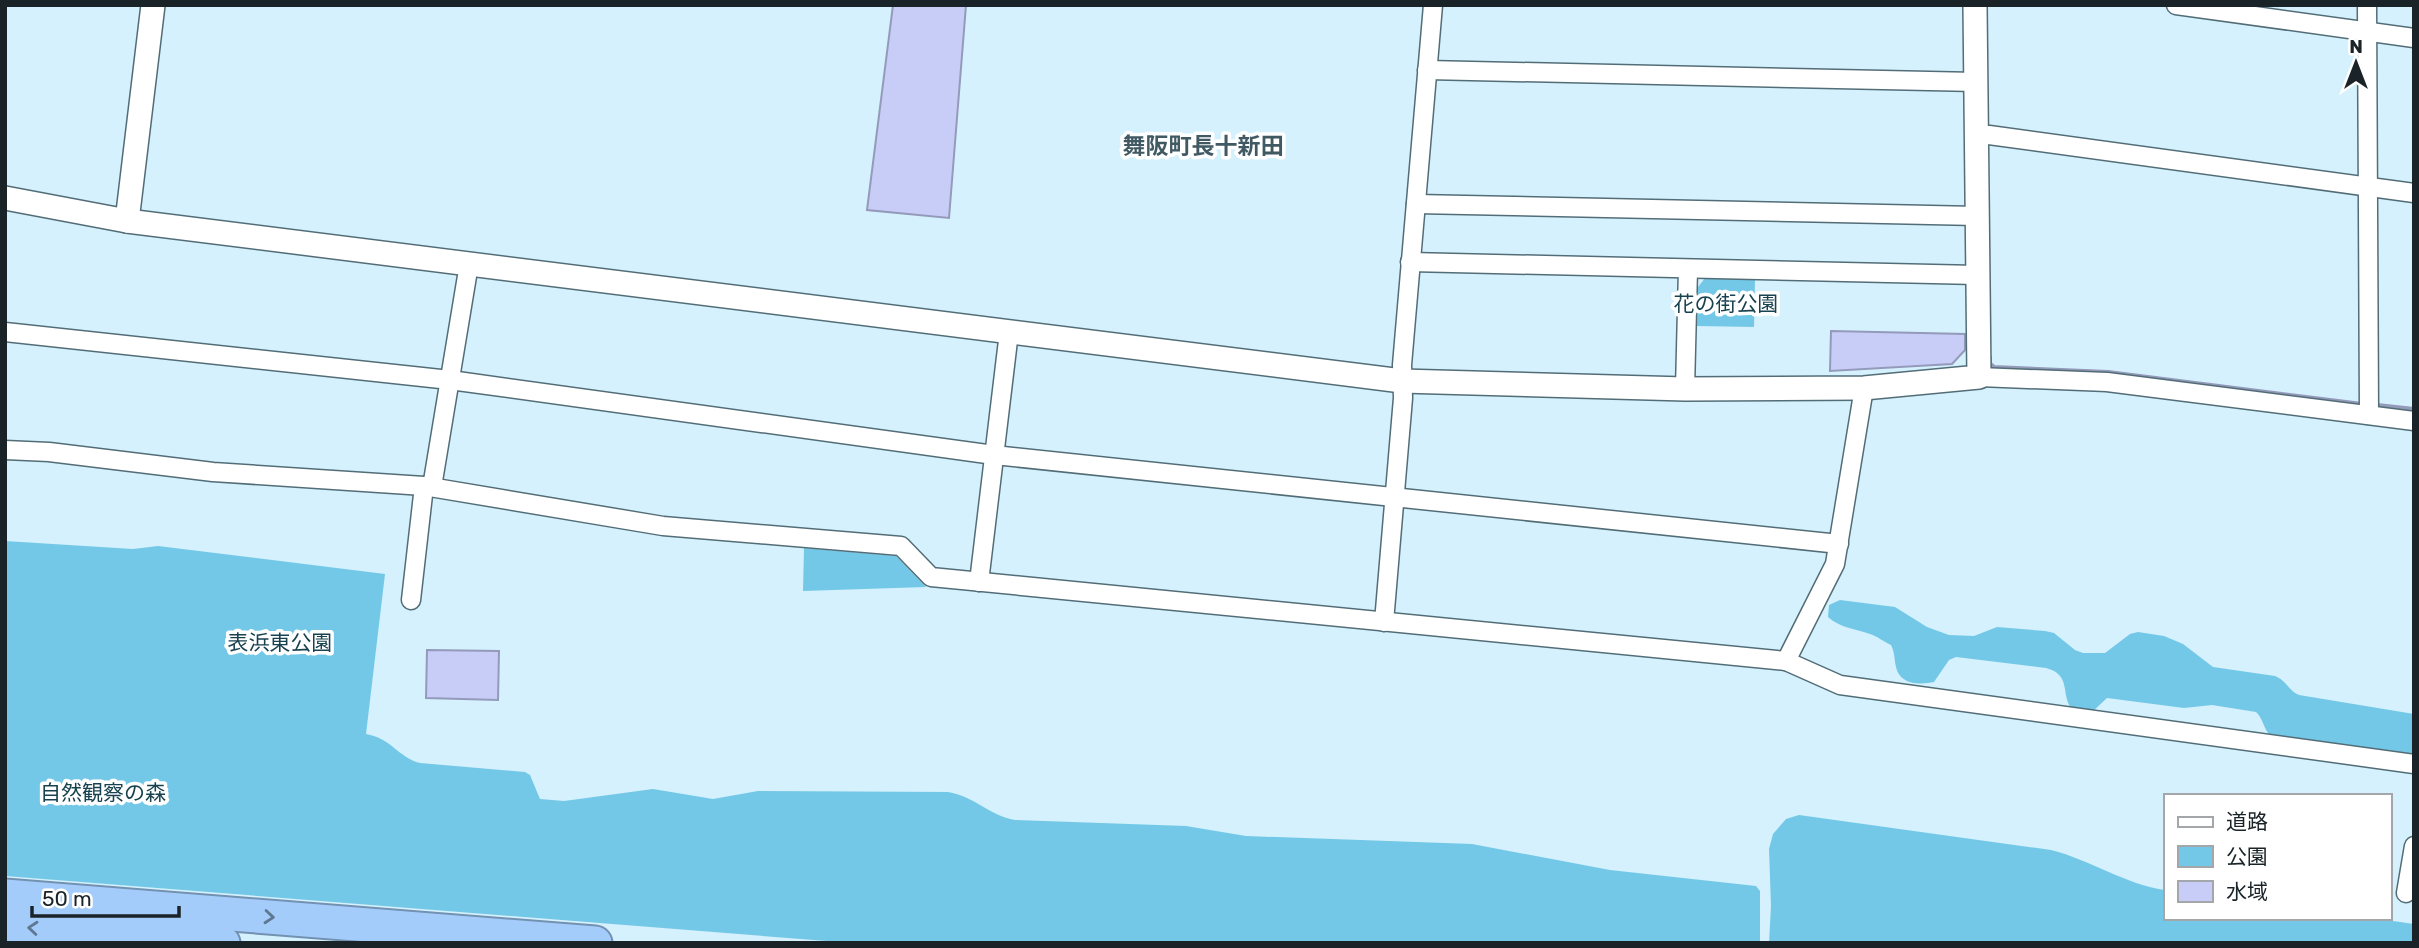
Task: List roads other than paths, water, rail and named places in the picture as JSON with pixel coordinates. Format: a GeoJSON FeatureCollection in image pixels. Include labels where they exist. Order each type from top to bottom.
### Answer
{"type":"FeatureCollection","features":[{"type":"Feature","properties":{"kind":"highway"},"geometry":{"type":"LineString","coordinates":[[5,896],[594,943]]}},
{"type":"Feature","properties":{"kind":"highway"},"geometry":{"type":"LineString","coordinates":[[5,926],[223,943]]}},
{"type":"Feature","properties":{"kind":"street"},"geometry":{"type":"LineString","coordinates":[[127,221],[153,5]]}},
{"type":"Feature","properties":{"kind":"street"},"geometry":{"type":"LineString","coordinates":[[1384,622],[1404,398],[1402,365],[1410,262],[1433,5]]}},
{"type":"Feature","properties":{"kind":"street"},"geometry":{"type":"LineString","coordinates":[[1975,5],[1979,377]]}},
{"type":"Feature","properties":{"kind":"street"},"geometry":{"type":"LineString","coordinates":[[2176,5],[2414,37]]}},
{"type":"Feature","properties":{"kind":"street"},"geometry":{"type":"LineString","coordinates":[[2367,5],[2370,415]]}},
{"type":"Feature","properties":{"kind":"street"},"geometry":{"type":"LineString","coordinates":[[1427,70],[1976,82]]}},
{"type":"Feature","properties":{"kind":"street"},"geometry":{"type":"LineString","coordinates":[[1976,136],[2003,137],[2414,193]]}},
{"type":"Feature","properties":{"kind":"street"},"geometry":{"type":"LineString","coordinates":[[5,198],[127,221],[1402,382],[1685,389],[1864,388],[1979,377],[2107,382],[2414,421]]}},
{"type":"Feature","properties":{"kind":"street"},"geometry":{"type":"LineString","coordinates":[[1416,204],[1977,216]]}},
{"type":"Feature","properties":{"kind":"street"},"geometry":{"type":"LineString","coordinates":[[1410,262],[1977,275]]}},
{"type":"Feature","properties":{"kind":"street"},"geometry":{"type":"LineString","coordinates":[[411,600],[428,487],[450,380],[469,264]]}},
{"type":"Feature","properties":{"kind":"street"},"geometry":{"type":"LineString","coordinates":[[1685,389],[1688,269]]}},
{"type":"Feature","properties":{"kind":"street"},"geometry":{"type":"LineString","coordinates":[[5,332],[450,380],[994,455],[1839,544]]}},
{"type":"Feature","properties":{"kind":"street"},"geometry":{"type":"LineString","coordinates":[[979,582],[1009,332]]}},
{"type":"Feature","properties":{"kind":"street"},"geometry":{"type":"LineString","coordinates":[[1786,661],[1830,576],[1839,544],[1864,388]]}},
{"type":"Feature","properties":{"kind":"street"},"geometry":{"type":"LineString","coordinates":[[5,450],[49,452],[200,471],[428,487],[663,526],[901,546],[931,577],[1786,661],[1840,685],[2414,764]]}},
{"type":"Feature","properties":{"kind":"street"},"geometry":{"type":"LineString","coordinates":[[2406,893],[2414,846]]}},
{"type":"Feature","properties":{"kind":"water"},"geometry":{"type":"Polygon","coordinates":[[[893,5],[966,5],[949,218],[867,210],[893,5]]]}},
{"type":"Feature","properties":{"kind":"water"},"geometry":{"type":"Polygon","coordinates":[[[1831,331],[1965,334],[1965,350],[1952,364],[1830,371],[1831,331]]]}},
{"type":"Feature","properties":{"kind":"water"},"geometry":{"type":"Polygon","coordinates":[[[427,650],[499,651],[498,700],[426,698],[427,650]]]}},
{"type":"Feature","properties":{"kind":"waterway"},"geometry":{"type":"LineString","coordinates":[[1989,358],[1989,364],[1994,368],[2108,373],[2362,405]]}},
{"type":"Feature","properties":{"kind":"waterway"},"geometry":{"type":"LineString","coordinates":[[2377,406],[2414,410]]}},
{"type":"Feature","properties":{"kind":"district","name":"舞阪町長十新田"},"geometry":{"type":"Point","coordinates":[1203,146]}},
{"type":"Feature","properties":{"kind":"park label","name":"花の街公園"},"geometry":{"type":"Point","coordinates":[1726,303]}},
{"type":"Feature","properties":{"kind":"park label","name":"表浜東公園"},"geometry":{"type":"Point","coordinates":[280,642]}},
{"type":"Feature","properties":{"kind":"park label","name":"自然観察の森"},"geometry":{"type":"Point","coordinates":[103,792]}}]}
